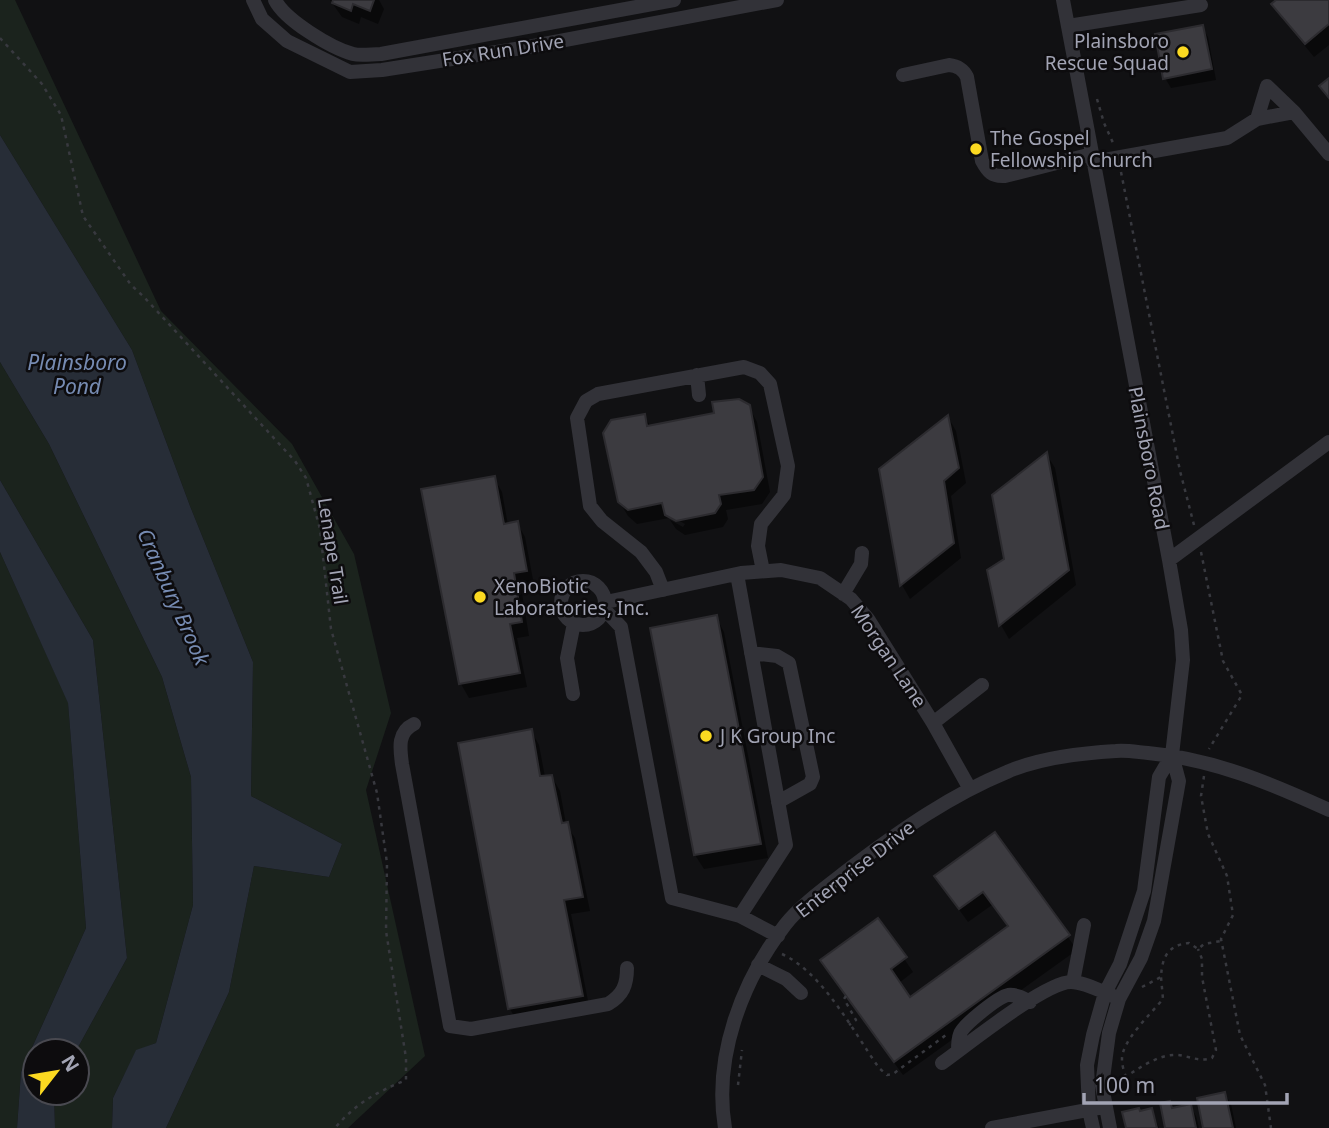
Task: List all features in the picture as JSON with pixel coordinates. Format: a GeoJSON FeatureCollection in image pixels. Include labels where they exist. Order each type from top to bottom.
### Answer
{"type":"FeatureCollection","features":[{"type":"Feature","properties":{"kind":"street","name":"Fox Run Drive"},"geometry":{"type":"LineString","coordinates":[[253,0],[262,19],[287,41],[350,72],[382,70],[528,47],[777,0]]}},
{"type":"Feature","properties":{"kind":"street","name":"Fox Run Drive"},"geometry":{"type":"LineString","coordinates":[[275,0],[278,7],[302,27],[354,55],[381,54],[674,0]]}},
{"type":"Feature","properties":{"kind":"street","name":"Plainsboro Road"},"geometry":{"type":"LineString","coordinates":[[1063,0],[1181,631],[1182,660],[1172,755]]}},
{"type":"Feature","properties":{"kind":"street"},"geometry":{"type":"LineString","coordinates":[[1068,26],[1157,6],[1202,5]]}},
{"type":"Feature","properties":{"kind":"street"},"geometry":{"type":"LineString","coordinates":[[904,75],[948,65],[964,71],[982,161],[993,175],[1005,176],[1092,158],[1227,138],[1257,119],[1294,113]]}},
{"type":"Feature","properties":{"kind":"street"},"geometry":{"type":"LineString","coordinates":[[1257,119],[1267,86],[1329,154]]}},
{"type":"Feature","properties":{"kind":"street"},"geometry":{"type":"LineString","coordinates":[[663,590],[656,572],[641,552],[602,521],[590,506],[577,418],[586,401],[598,394],[744,367],[760,373],[770,384],[788,466],[784,495],[761,524],[758,546],[763,571]]}},
{"type":"Feature","properties":{"kind":"street"},"geometry":{"type":"LineString","coordinates":[[697,375],[699,395]]}},
{"type":"Feature","properties":{"kind":"street"},"geometry":{"type":"LineString","coordinates":[[1169,560],[1329,442]]}},
{"type":"Feature","properties":{"kind":"street"},"geometry":{"type":"LineString","coordinates":[[843,594],[861,564],[862,553]]}},
{"type":"Feature","properties":{"kind":"street","name":"Morgan Lane"},"geometry":{"type":"LineString","coordinates":[[605,606],[737,574],[781,570],[820,578],[851,599],[868,620],[933,723],[970,789]]}},
{"type":"Feature","properties":{"kind":"street"},"geometry":{"type":"LineString","coordinates":[[737,574],[786,845],[740,916]]}},
{"type":"Feature","properties":{"kind":"street"},"geometry":{"type":"LineString","coordinates":[[582,580],[595,584],[604,594],[605,606],[598,620],[591,624],[574,623],[568,619],[561,607],[561,600],[568,586],[582,580]]}},
{"type":"Feature","properties":{"kind":"street"},"geometry":{"type":"LineString","coordinates":[[605,606],[621,627],[673,898],[740,916],[778,936]]}},
{"type":"Feature","properties":{"kind":"street"},"geometry":{"type":"LineString","coordinates":[[573,694],[567,658],[574,623]]}},
{"type":"Feature","properties":{"kind":"street"},"geometry":{"type":"LineString","coordinates":[[751,653],[777,656],[789,663],[813,777],[810,784],[778,802]]}},
{"type":"Feature","properties":{"kind":"street"},"geometry":{"type":"LineString","coordinates":[[933,723],[982,685]]}},
{"type":"Feature","properties":{"kind":"street"},"geometry":{"type":"LineString","coordinates":[[414,724],[403,733],[400,744],[402,764],[450,1026],[471,1029],[608,1004],[623,990],[627,981],[627,968]]}},
{"type":"Feature","properties":{"kind":"street","name":"Enterprise Drive"},"geometry":{"type":"LineString","coordinates":[[725,1128],[724,1055],[744,996],[765,969],[786,923],[832,882],[897,833],[970,789],[1009,770],[1055,759],[1118,750],[1172,755]]}},
{"type":"Feature","properties":{"kind":"street"},"geometry":{"type":"LineString","coordinates":[[1172,755],[1244,773],[1329,810]]}},
{"type":"Feature","properties":{"kind":"street"},"geometry":{"type":"LineString","coordinates":[[1110,1128],[1102,1086],[1103,1065],[1119,999],[1141,958],[1154,921],[1179,781],[1172,755]]}},
{"type":"Feature","properties":{"kind":"street"},"geometry":{"type":"LineString","coordinates":[[1093,1128],[1089,1110],[1087,1065],[1105,993],[1121,964],[1144,891],[1159,777],[1172,755]]}},
{"type":"Feature","properties":{"kind":"street"},"geometry":{"type":"LineString","coordinates":[[1073,982],[1084,925]]}},
{"type":"Feature","properties":{"kind":"street"},"geometry":{"type":"LineString","coordinates":[[765,969],[786,979],[801,993]]}},
{"type":"Feature","properties":{"kind":"street"},"geometry":{"type":"LineString","coordinates":[[942,1063],[1059,985],[1073,982],[1119,999]]}},
{"type":"Feature","properties":{"kind":"street"},"geometry":{"type":"LineString","coordinates":[[992,1128],[1106,1106]]}},
{"type":"Feature","properties":{"kind":"path","name":"Lenape Trail"},"geometry":{"type":"LineString","coordinates":[[0,38],[42,84],[61,115],[83,216],[131,285],[296,461],[306,478],[320,529],[331,629],[377,793],[387,863],[386,931],[407,1058],[406,1080],[379,1091],[350,1111],[335,1128]]}},
{"type":"Feature","properties":{"kind":"path"},"geometry":{"type":"LineString","coordinates":[[1198,949],[1204,944],[1221,941]]}},
{"type":"Feature","properties":{"kind":"path"},"geometry":{"type":"LineString","coordinates":[[1109,1086],[1126,1077],[1160,1058],[1175,1055],[1203,1061],[1212,1058],[1216,1050],[1202,977],[1202,959],[1198,949],[1189,943],[1171,948],[1165,956],[1161,977],[1163,999],[1135,1032],[1125,1049],[1121,1059],[1126,1077]]}},
{"type":"Feature","properties":{"kind":"path"},"geometry":{"type":"LineString","coordinates":[[765,969],[782,954],[799,963],[814,976],[879,1068],[887,1075],[893,1074],[954,1028]]}},
{"type":"Feature","properties":{"kind":"path"},"geometry":{"type":"LineString","coordinates":[[1128,984],[1142,987],[1161,977]]}},
{"type":"Feature","properties":{"kind":"path"},"geometry":{"type":"LineString","coordinates":[[846,996],[856,1020],[849,1025]]}},
{"type":"Feature","properties":{"kind":"path"},"geometry":{"type":"LineString","coordinates":[[737,1094],[743,1046]]}},
{"type":"Feature","properties":{"kind":"shaded area"},"geometry":{"type":"Polygon","coordinates":[[[0,0],[15,0],[161,311],[292,444],[354,554],[391,713],[366,790],[425,1056],[348,1128],[166,1128],[229,992],[254,866],[329,877],[342,844],[251,796],[253,662],[190,506],[132,350],[0,135],[0,0]]]}},
{"type":"Feature","properties":{"kind":"shaded area"},"geometry":{"type":"Polygon","coordinates":[[[0,362],[49,444],[162,677],[191,777],[193,905],[156,1043],[136,1051],[113,1098],[112,1128],[55,1128],[54,1107],[91,1107],[91,1037],[84,1037],[127,958],[93,640],[0,480],[0,362]]]}},
{"type":"Feature","properties":{"kind":"shaded area"},"geometry":{"type":"Polygon","coordinates":[[[0,552],[68,702],[86,928],[37,1037],[21,1037],[17,1128],[0,1128],[0,552]]]}},
{"type":"Feature","properties":{"kind":"water","name":"Plainsboro Pond"},"geometry":{"type":"Polygon","coordinates":[[[0,135],[132,350],[190,506],[253,662],[251,796],[342,844],[329,877],[254,866],[229,992],[166,1128],[112,1128],[113,1098],[136,1050],[156,1043],[193,905],[191,777],[162,677],[49,444],[0,362],[0,135]]]}},
{"type":"Feature","properties":{"kind":"water"},"geometry":{"type":"Polygon","coordinates":[[[0,480],[93,640],[127,958],[84,1037],[37,1037],[86,928],[68,703],[0,552],[0,480]]]}},
{"type":"Feature","properties":{"kind":"water"},"geometry":{"type":"Polygon","coordinates":[[[21,1072],[21,1107],[54,1107],[55,1128],[17,1128],[21,1072]]]}},
{"type":"Feature","properties":{"kind":"building"},"geometry":{"type":"Polygon","coordinates":[[[333,0],[374,0],[370,11],[353,4],[351,11],[332,3],[333,0]]]}},
{"type":"Feature","properties":{"kind":"building"},"geometry":{"type":"Polygon","coordinates":[[[1276,0],[1329,0],[1329,24],[1305,44],[1271,4],[1276,0]]]}},
{"type":"Feature","properties":{"kind":"building","name":"Plainsboro Rescue Squad"},"geometry":{"type":"Polygon","coordinates":[[[1203,25],[1212,69],[1163,79],[1155,34],[1203,25]]]}},
{"type":"Feature","properties":{"kind":"building"},"geometry":{"type":"Polygon","coordinates":[[[1329,78],[1329,98],[1319,86],[1329,78]]]}},
{"type":"Feature","properties":{"kind":"building"},"geometry":{"type":"Polygon","coordinates":[[[739,399],[750,405],[763,477],[754,490],[719,495],[721,504],[715,513],[676,521],[665,515],[662,503],[628,510],[618,502],[603,433],[611,420],[645,414],[647,426],[714,413],[712,402],[739,399]]]}},
{"type":"Feature","properties":{"kind":"building"},"geometry":{"type":"Polygon","coordinates":[[[948,415],[959,468],[944,481],[954,543],[900,586],[879,469],[948,415]]]}},
{"type":"Feature","properties":{"kind":"building"},"geometry":{"type":"Polygon","coordinates":[[[1047,452],[1069,570],[999,626],[987,570],[1004,559],[992,495],[1047,452]]]}},
{"type":"Feature","properties":{"kind":"building","name":"XenoBiotic Laboratories, Inc."},"geometry":{"type":"Polygon","coordinates":[[[495,476],[504,524],[518,521],[527,571],[514,573],[522,622],[510,624],[520,673],[459,684],[421,489],[495,476]]]}},
{"type":"Feature","properties":{"kind":"building","name":"J K Group Inc"},"geometry":{"type":"Polygon","coordinates":[[[717,615],[761,844],[694,855],[650,628],[717,615]]]}},
{"type":"Feature","properties":{"kind":"building"},"geometry":{"type":"Polygon","coordinates":[[[532,729],[540,776],[552,775],[562,823],[568,822],[583,897],[564,900],[583,996],[508,1009],[458,743],[532,729]]]}},
{"type":"Feature","properties":{"kind":"building"},"geometry":{"type":"Polygon","coordinates":[[[995,832],[1070,935],[894,1062],[820,960],[878,918],[907,957],[891,969],[910,997],[1008,926],[983,892],[959,909],[934,876],[995,832]]]}},
{"type":"Feature","properties":{"kind":"building"},"geometry":{"type":"Polygon","coordinates":[[[1225,1092],[1233,1128],[1203,1128],[1197,1098],[1225,1092]]]}},
{"type":"Feature","properties":{"kind":"building"},"geometry":{"type":"Polygon","coordinates":[[[1170,1101],[1172,1108],[1191,1104],[1196,1128],[1165,1128],[1160,1103],[1170,1101]]]}},
{"type":"Feature","properties":{"kind":"building"},"geometry":{"type":"Polygon","coordinates":[[[1139,1108],[1140,1111],[1152,1108],[1157,1128],[1126,1128],[1122,1112],[1139,1108]]]}},
{"type":"Feature","properties":{"kind":"place","name":"Plainsboro Rescue Squad"},"geometry":{"type":"Point","coordinates":[1183,52]}},
{"type":"Feature","properties":{"kind":"place","name":"The Gospel Fellowship Church"},"geometry":{"type":"Point","coordinates":[976,149]}},
{"type":"Feature","properties":{"kind":"place","name":"XenoBiotic Laboratories, Inc."},"geometry":{"type":"Point","coordinates":[480,597]}},
{"type":"Feature","properties":{"kind":"place","name":"J K Group Inc"},"geometry":{"type":"Point","coordinates":[706,736]}},
{"type":"Feature","properties":{"kind":"water label","name":"Cranbury Brook"},"geometry":{"type":"Point","coordinates":[173,597]}}]}
